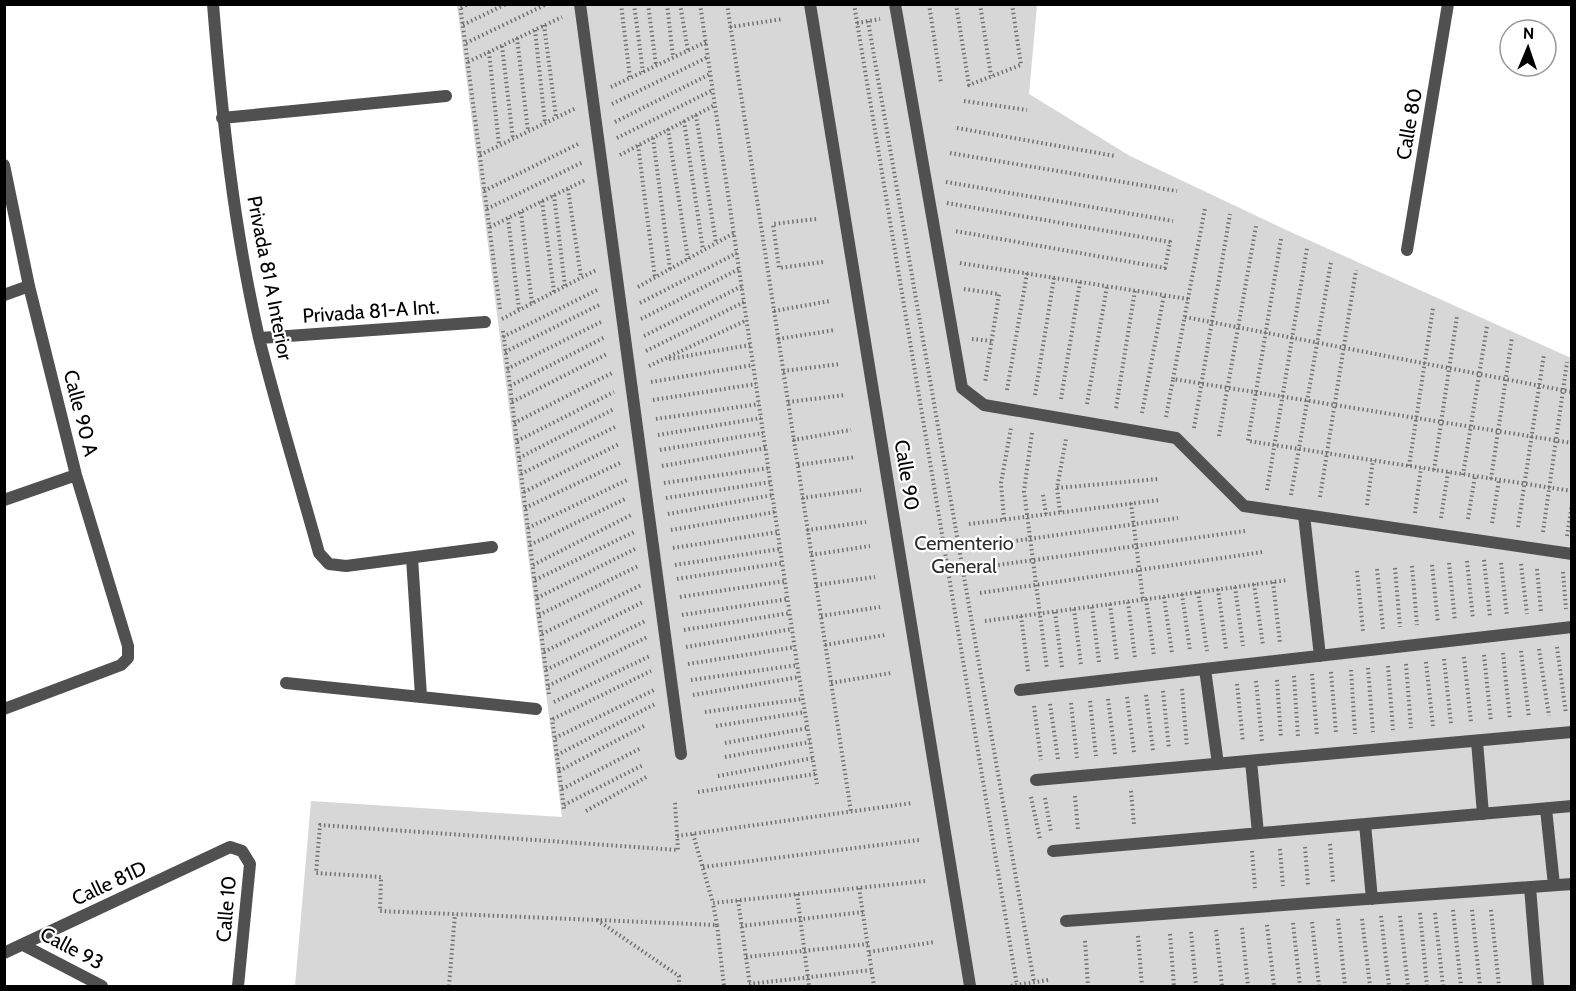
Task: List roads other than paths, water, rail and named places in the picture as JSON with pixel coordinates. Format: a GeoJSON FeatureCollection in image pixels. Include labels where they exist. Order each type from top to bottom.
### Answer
{"type":"FeatureCollection","features":[{"type":"Feature","properties":{"kind":"street","name":"Privada 81 A Interior"},"geometry":{"type":"LineString","coordinates":[[213,4],[222,118],[237,229],[260,338],[319,553],[329,564],[346,566],[412,558]]}},
{"type":"Feature","properties":{"kind":"street"},"geometry":{"type":"LineString","coordinates":[[580,4],[681,754]]}},
{"type":"Feature","properties":{"kind":"street","name":"Calle 90"},"geometry":{"type":"LineString","coordinates":[[810,4],[970,987]]}},
{"type":"Feature","properties":{"kind":"street"},"geometry":{"type":"LineString","coordinates":[[895,4],[962,388],[984,405],[1176,438],[1244,506],[1569,548]]}},
{"type":"Feature","properties":{"kind":"street","name":"Calle 80"},"geometry":{"type":"LineString","coordinates":[[1407,250],[1448,4]]}},
{"type":"Feature","properties":{"kind":"street"},"geometry":{"type":"LineString","coordinates":[[222,118],[446,96]]}},
{"type":"Feature","properties":{"kind":"street","name":"Calle 90 A"},"geometry":{"type":"LineString","coordinates":[[4,165],[29,285],[76,475],[128,646],[128,658],[121,665],[4,709]]}},
{"type":"Feature","properties":{"kind":"street"},"geometry":{"type":"LineString","coordinates":[[4,294],[29,285]]}},
{"type":"Feature","properties":{"kind":"street","name":"Privada 81-A Int."},"geometry":{"type":"LineString","coordinates":[[260,338],[485,322]]}},
{"type":"Feature","properties":{"kind":"street"},"geometry":{"type":"LineString","coordinates":[[4,500],[76,475]]}},
{"type":"Feature","properties":{"kind":"street"},"geometry":{"type":"LineString","coordinates":[[1304,515],[1320,656]]}},
{"type":"Feature","properties":{"kind":"street"},"geometry":{"type":"LineString","coordinates":[[421,696],[412,558],[492,547]]}},
{"type":"Feature","properties":{"kind":"street"},"geometry":{"type":"LineString","coordinates":[[1020,690],[1206,664],[1320,656],[1569,623]]}},
{"type":"Feature","properties":{"kind":"street"},"geometry":{"type":"LineString","coordinates":[[1206,664],[1218,764]]}},
{"type":"Feature","properties":{"kind":"street"},"geometry":{"type":"LineString","coordinates":[[286,683],[536,709]]}},
{"type":"Feature","properties":{"kind":"street"},"geometry":{"type":"LineString","coordinates":[[1040,775],[1218,764],[1572,732]]}},
{"type":"Feature","properties":{"kind":"street"},"geometry":{"type":"LineString","coordinates":[[1477,741],[1483,814]]}},
{"type":"Feature","properties":{"kind":"street"},"geometry":{"type":"LineString","coordinates":[[1251,761],[1258,833]]}},
{"type":"Feature","properties":{"kind":"street"},"geometry":{"type":"LineString","coordinates":[[1053,845],[1258,833],[1572,806]]}},
{"type":"Feature","properties":{"kind":"street"},"geometry":{"type":"LineString","coordinates":[[1545,809],[1554,885]]}},
{"type":"Feature","properties":{"kind":"street"},"geometry":{"type":"LineString","coordinates":[[1365,824],[1372,899]]}},
{"type":"Feature","properties":{"kind":"street","name":"Calle 81D"},"geometry":{"type":"LineString","coordinates":[[4,953],[230,847]]}},
{"type":"Feature","properties":{"kind":"street","name":"Calle 10"},"geometry":{"type":"LineString","coordinates":[[230,847],[243,851],[250,864],[238,987]]}},
{"type":"Feature","properties":{"kind":"street"},"geometry":{"type":"LineString","coordinates":[[1066,921],[1572,884]]}},
{"type":"Feature","properties":{"kind":"street"},"geometry":{"type":"LineString","coordinates":[[1530,887],[1538,987]]}},
{"type":"Feature","properties":{"kind":"street","name":"Calle 93"},"geometry":{"type":"LineString","coordinates":[[22,945],[102,987]]}},
{"type":"Feature","properties":{"kind":"park label","name":"Cementerio General"},"geometry":{"type":"Point","coordinates":[964,554]}}]}
